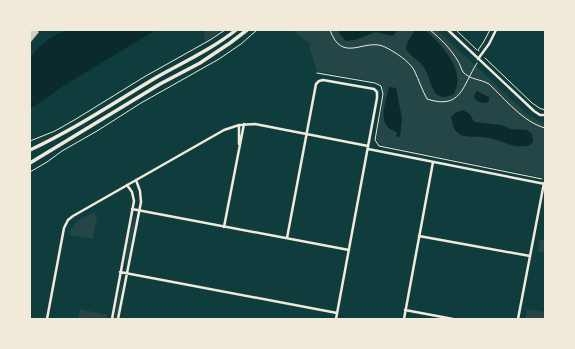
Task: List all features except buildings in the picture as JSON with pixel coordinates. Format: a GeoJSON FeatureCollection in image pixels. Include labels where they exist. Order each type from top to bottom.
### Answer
{"type":"FeatureCollection","features":[{"type":"Feature","properties":{"kind":"street"},"geometry":{"type":"LineString","coordinates":[[30,150],[85,122],[186,60],[214,46],[236,30]]}},
{"type":"Feature","properties":{"kind":"street"},"geometry":{"type":"LineString","coordinates":[[30,163],[160,84],[226,46],[247,30]]}},
{"type":"Feature","properties":{"kind":"street"},"geometry":{"type":"LineString","coordinates":[[448,30],[534,112],[540,115],[545,115]]}},
{"type":"Feature","properties":{"kind":"street"},"geometry":{"type":"LineString","coordinates":[[478,59],[489,44],[496,30]]}},
{"type":"Feature","properties":{"kind":"street"},"geometry":{"type":"LineString","coordinates":[[186,60],[190,68]]}},
{"type":"Feature","properties":{"kind":"street"},"geometry":{"type":"LineString","coordinates":[[287,238],[315,86],[318,81],[326,80],[372,88],[378,95],[336,319]]}},
{"type":"Feature","properties":{"kind":"street"},"geometry":{"type":"LineString","coordinates":[[224,227],[244,124]]}},
{"type":"Feature","properties":{"kind":"street"},"geometry":{"type":"LineString","coordinates":[[47,319],[66,222],[73,216],[224,130],[244,124],[255,124],[368,146]]}},
{"type":"Feature","properties":{"kind":"street"},"geometry":{"type":"LineString","coordinates":[[239,125],[239,147]]}},
{"type":"Feature","properties":{"kind":"street"},"geometry":{"type":"LineString","coordinates":[[368,149],[544,183],[518,319]]}},
{"type":"Feature","properties":{"kind":"street"},"geometry":{"type":"LineString","coordinates":[[404,319],[433,162]]}},
{"type":"Feature","properties":{"kind":"street"},"geometry":{"type":"LineString","coordinates":[[118,319],[128,274],[141,197],[136,180]]}},
{"type":"Feature","properties":{"kind":"street"},"geometry":{"type":"LineString","coordinates":[[112,319],[132,209],[133,195],[127,185]]}},
{"type":"Feature","properties":{"kind":"street"},"geometry":{"type":"LineString","coordinates":[[132,209],[349,250]]}},
{"type":"Feature","properties":{"kind":"street"},"geometry":{"type":"LineString","coordinates":[[419,236],[530,256]]}},
{"type":"Feature","properties":{"kind":"street"},"geometry":{"type":"LineString","coordinates":[[120,272],[337,313]]}},
{"type":"Feature","properties":{"kind":"street"},"geometry":{"type":"LineString","coordinates":[[405,310],[453,319]]}},
{"type":"Feature","properties":{"kind":"path"},"geometry":{"type":"LineString","coordinates":[[30,141],[66,125],[150,73],[210,40],[225,30]]}},
{"type":"Feature","properties":{"kind":"path"},"geometry":{"type":"LineString","coordinates":[[30,172],[141,103],[226,55],[257,30]]}},
{"type":"Feature","properties":{"kind":"path"},"geometry":{"type":"LineString","coordinates":[[330,30],[333,39],[340,46],[350,48],[377,45],[384,47],[401,57],[414,69],[420,86],[427,99],[444,103],[454,100],[460,95],[478,59]]}},
{"type":"Feature","properties":{"kind":"path"},"geometry":{"type":"LineString","coordinates":[[430,30],[448,46],[463,72],[469,77],[485,81],[524,117],[538,126],[545,128]]}},
{"type":"Feature","properties":{"kind":"path"},"geometry":{"type":"LineString","coordinates":[[456,30],[532,103],[545,111]]}},
{"type":"Feature","properties":{"kind":"path"},"geometry":{"type":"LineString","coordinates":[[478,50],[490,30]]}},
{"type":"Feature","properties":{"kind":"path"},"geometry":{"type":"LineString","coordinates":[[316,73],[375,83],[381,86],[383,94],[375,140],[379,146],[545,179]]}},
{"type":"Feature","properties":{"kind":"shaded area"},"geometry":{"type":"Polygon","coordinates":[[[67,30],[156,30],[68,83],[30,109],[30,59],[38,48],[46,41],[67,30]]]}},
{"type":"Feature","properties":{"kind":"shaded area"},"geometry":{"type":"Polygon","coordinates":[[[204,30],[223,30],[205,42],[204,30]]]}},
{"type":"Feature","properties":{"kind":"shaded area"},"geometry":{"type":"Polygon","coordinates":[[[293,30],[437,30],[526,113],[534,119],[545,123],[545,178],[380,145],[376,139],[384,95],[382,86],[376,82],[317,71],[309,46],[311,45],[293,30]]]}},
{"type":"Feature","properties":{"kind":"shaded area"},"geometry":{"type":"Polygon","coordinates":[[[338,30],[398,30],[393,36],[376,32],[355,40],[346,41],[338,30]]]}},
{"type":"Feature","properties":{"kind":"shaded area"},"geometry":{"type":"Polygon","coordinates":[[[415,30],[425,30],[448,54],[456,69],[457,85],[454,94],[446,97],[440,97],[436,94],[423,66],[406,49],[407,43],[415,30]]]}},
{"type":"Feature","properties":{"kind":"shaded area"},"geometry":{"type":"Polygon","coordinates":[[[389,87],[396,88],[402,118],[400,137],[396,136],[397,133],[389,128],[384,119],[384,108],[389,87]]]}},
{"type":"Feature","properties":{"kind":"shaded area"},"geometry":{"type":"Polygon","coordinates":[[[477,91],[489,97],[487,103],[476,100],[474,96],[477,91]]]}},
{"type":"Feature","properties":{"kind":"shaded area"},"geometry":{"type":"Polygon","coordinates":[[[463,110],[470,114],[474,122],[501,125],[511,129],[527,130],[532,134],[533,142],[528,146],[514,146],[488,138],[469,137],[459,134],[455,130],[451,117],[455,113],[463,110]]]}},
{"type":"Feature","properties":{"kind":"shaded area"},"geometry":{"type":"Polygon","coordinates":[[[94,212],[97,217],[93,239],[70,235],[73,226],[76,223],[94,212]]]}},
{"type":"Feature","properties":{"kind":"shaded area"},"geometry":{"type":"Polygon","coordinates":[[[135,217],[136,218],[126,267],[128,242],[135,217]]]}},
{"type":"Feature","properties":{"kind":"shaded area"},"geometry":{"type":"Polygon","coordinates":[[[540,239],[545,240],[545,252],[538,251],[540,239]]]}},
{"type":"Feature","properties":{"kind":"shaded area"},"geometry":{"type":"Polygon","coordinates":[[[123,280],[117,319],[114,319],[120,289],[123,280]]]}},
{"type":"Feature","properties":{"kind":"shaded area"},"geometry":{"type":"Polygon","coordinates":[[[80,309],[107,315],[106,319],[78,319],[80,309]]]}},
{"type":"Feature","properties":{"kind":"shaded area"},"geometry":{"type":"Polygon","coordinates":[[[527,309],[545,312],[545,319],[525,319],[527,309]]]}}]}
